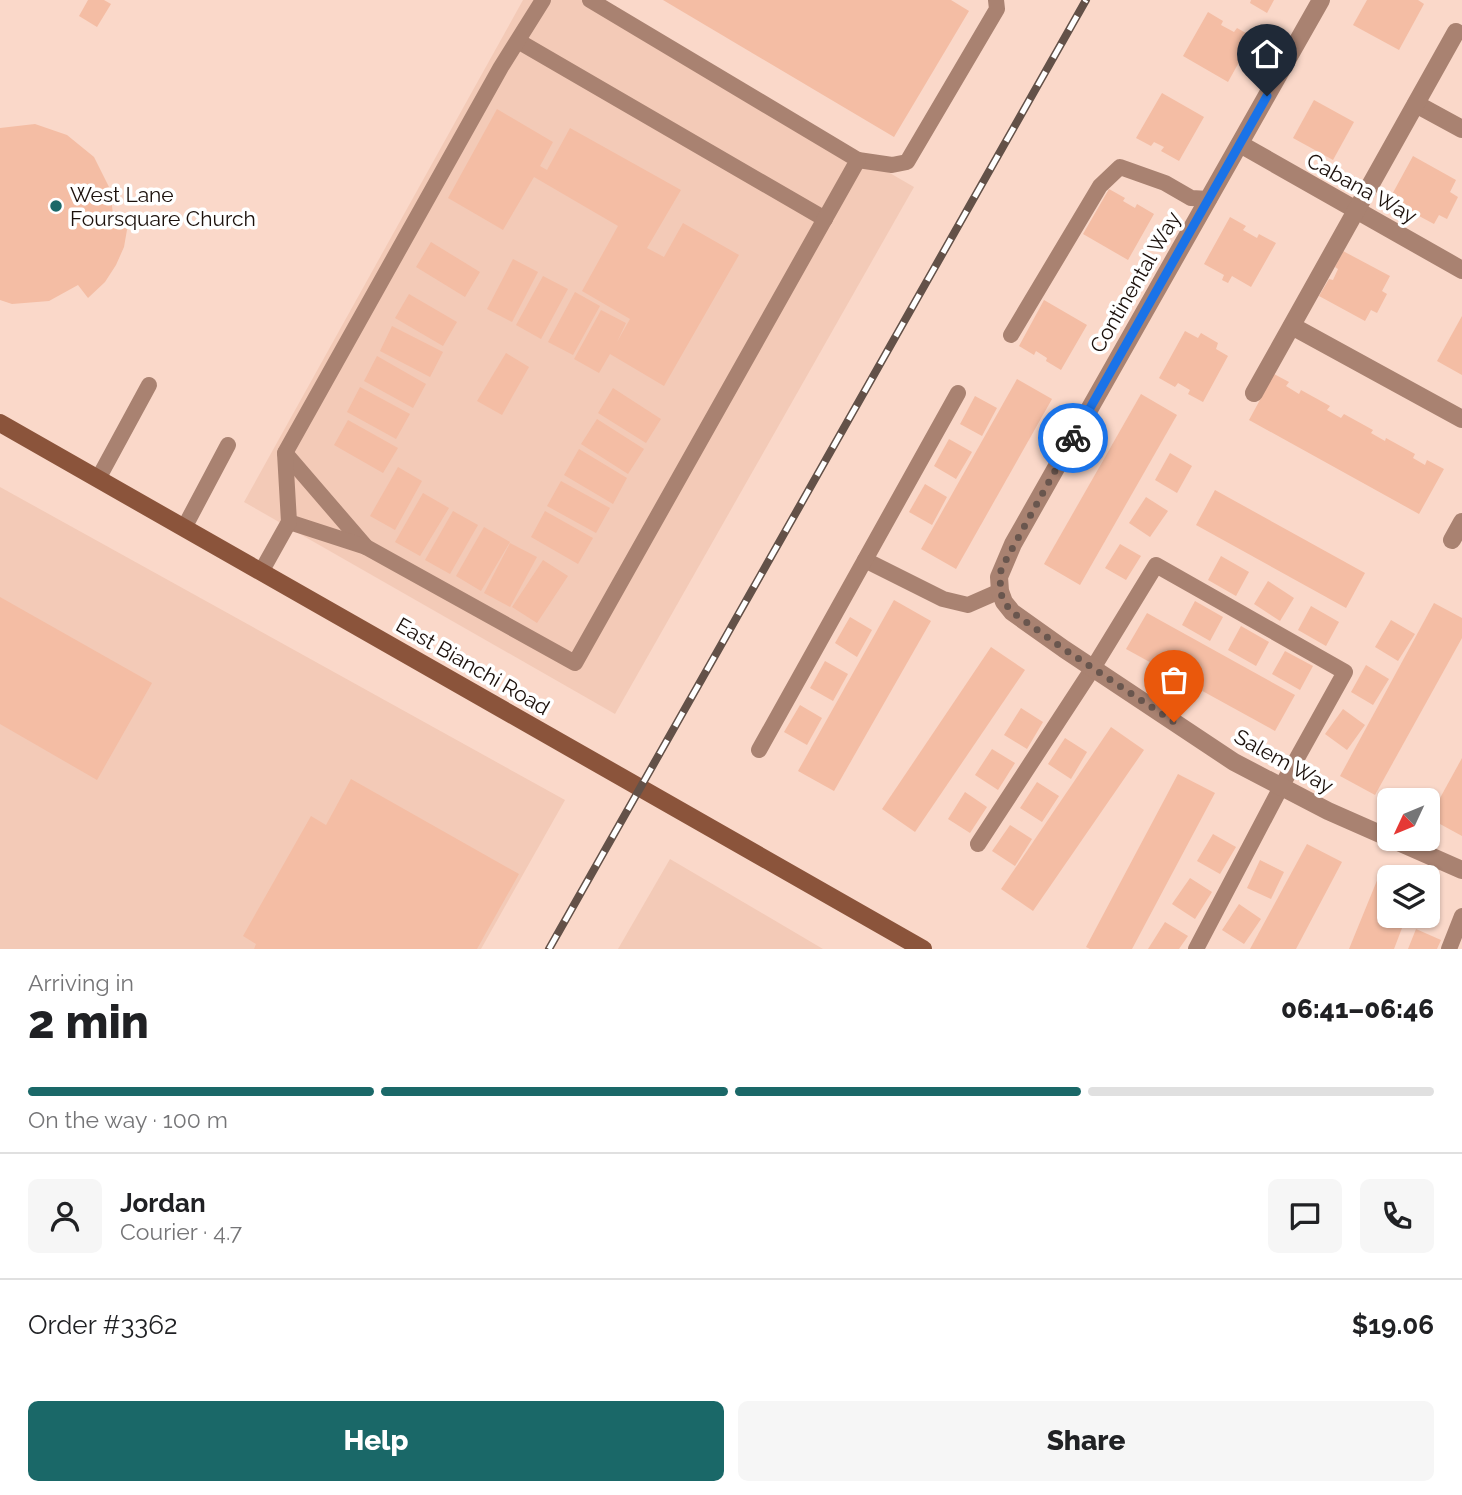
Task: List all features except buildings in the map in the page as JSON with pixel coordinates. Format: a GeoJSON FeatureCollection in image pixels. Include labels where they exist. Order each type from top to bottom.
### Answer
{"type":"FeatureCollection","features":[{"type":"Feature","properties":{"kind":"street","name":"Continental Way"},"geometry":{"type":"LineString","coordinates":[[1000,591],[1001,569],[1013,544],[1321,0]]}},
{"type":"Feature","properties":{"kind":"street"},"geometry":{"type":"LineString","coordinates":[[1254,393],[1456,32]]}},
{"type":"Feature","properties":{"kind":"street"},"geometry":{"type":"LineString","coordinates":[[1416,104],[1462,129]]}},
{"type":"Feature","properties":{"kind":"street","name":"Cabana Way"},"geometry":{"type":"LineString","coordinates":[[1240,145],[1462,270]]}},
{"type":"Feature","properties":{"kind":"street"},"geometry":{"type":"LineString","coordinates":[[1292,326],[1462,419]]}},
{"type":"Feature","properties":{"kind":"street","name":"East Bianchi Road"},"geometry":{"type":"LineString","coordinates":[[0,423],[923,949]]}},
{"type":"Feature","properties":{"kind":"street"},"geometry":{"type":"LineString","coordinates":[[1452,540],[1462,522]]}},
{"type":"Feature","properties":{"kind":"street","name":"Salem Way"},"geometry":{"type":"LineString","coordinates":[[1000,591],[1012,612],[1234,762],[1328,811],[1462,870]]}},
{"type":"Feature","properties":{"kind":"lane"},"geometry":{"type":"LineString","coordinates":[[261,572],[289,522],[285,453],[543,0]]}},
{"type":"Feature","properties":{"kind":"lane"},"geometry":{"type":"LineString","coordinates":[[590,0],[858,160],[892,164],[907,162],[997,9],[996,0]]}},
{"type":"Feature","properties":{"kind":"lane"},"geometry":{"type":"LineString","coordinates":[[518,40],[825,219]]}},
{"type":"Feature","properties":{"kind":"lane"},"geometry":{"type":"LineString","coordinates":[[289,522],[366,547],[575,663],[858,160]]}},
{"type":"Feature","properties":{"kind":"lane"},"geometry":{"type":"LineString","coordinates":[[1011,335],[1100,186],[1120,167],[1166,183],[1191,198],[1209,199]]}},
{"type":"Feature","properties":{"kind":"lane"},"geometry":{"type":"LineString","coordinates":[[98,479],[149,385]]}},
{"type":"Feature","properties":{"kind":"lane"},"geometry":{"type":"LineString","coordinates":[[759,750],[958,393]]}},
{"type":"Feature","properties":{"kind":"lane"},"geometry":{"type":"LineString","coordinates":[[184,528],[228,445]]}},
{"type":"Feature","properties":{"kind":"lane"},"geometry":{"type":"LineString","coordinates":[[285,453],[366,547]]}},
{"type":"Feature","properties":{"kind":"lane"},"geometry":{"type":"LineString","coordinates":[[865,560],[943,599],[968,605],[1000,591]]}},
{"type":"Feature","properties":{"kind":"lane"},"geometry":{"type":"LineString","coordinates":[[978,844],[1093,668],[1156,565],[1345,672],[1196,949]]}},
{"type":"Feature","properties":{"kind":"lane"},"geometry":{"type":"LineString","coordinates":[[1449,949],[1462,916]]}},
{"type":"Feature","properties":{"kind":"shaded area"},"geometry":{"type":"Polygon","coordinates":[[[523,0],[590,0],[914,187],[615,714],[244,502],[523,0]]]}},
{"type":"Feature","properties":{"kind":"shaded area"},"geometry":{"type":"Polygon","coordinates":[[[0,487],[565,800],[481,949],[0,949],[0,487]]]}},
{"type":"Feature","properties":{"kind":"shaded area"},"geometry":{"type":"Polygon","coordinates":[[[670,859],[823,949],[618,949],[670,859]]]}},
{"type":"Feature","properties":{"kind":"railway"},"geometry":{"type":"LineString","coordinates":[[549,949],[1086,0]]}},
{"type":"Feature","properties":{"kind":"way so far"},"geometry":{"type":"LineString","coordinates":[[1073,438],[1001,569],[1000,591],[1012,612],[1174,722]]}},
{"type":"Feature","properties":{"kind":"place","name":"West Lane Foursquare Church"},"geometry":{"type":"Point","coordinates":[56,206]}},
{"type":"Feature","properties":{"kind":"route"},"geometry":{"type":"LineString","coordinates":[[1073,438],[1267,96]]}}]}
